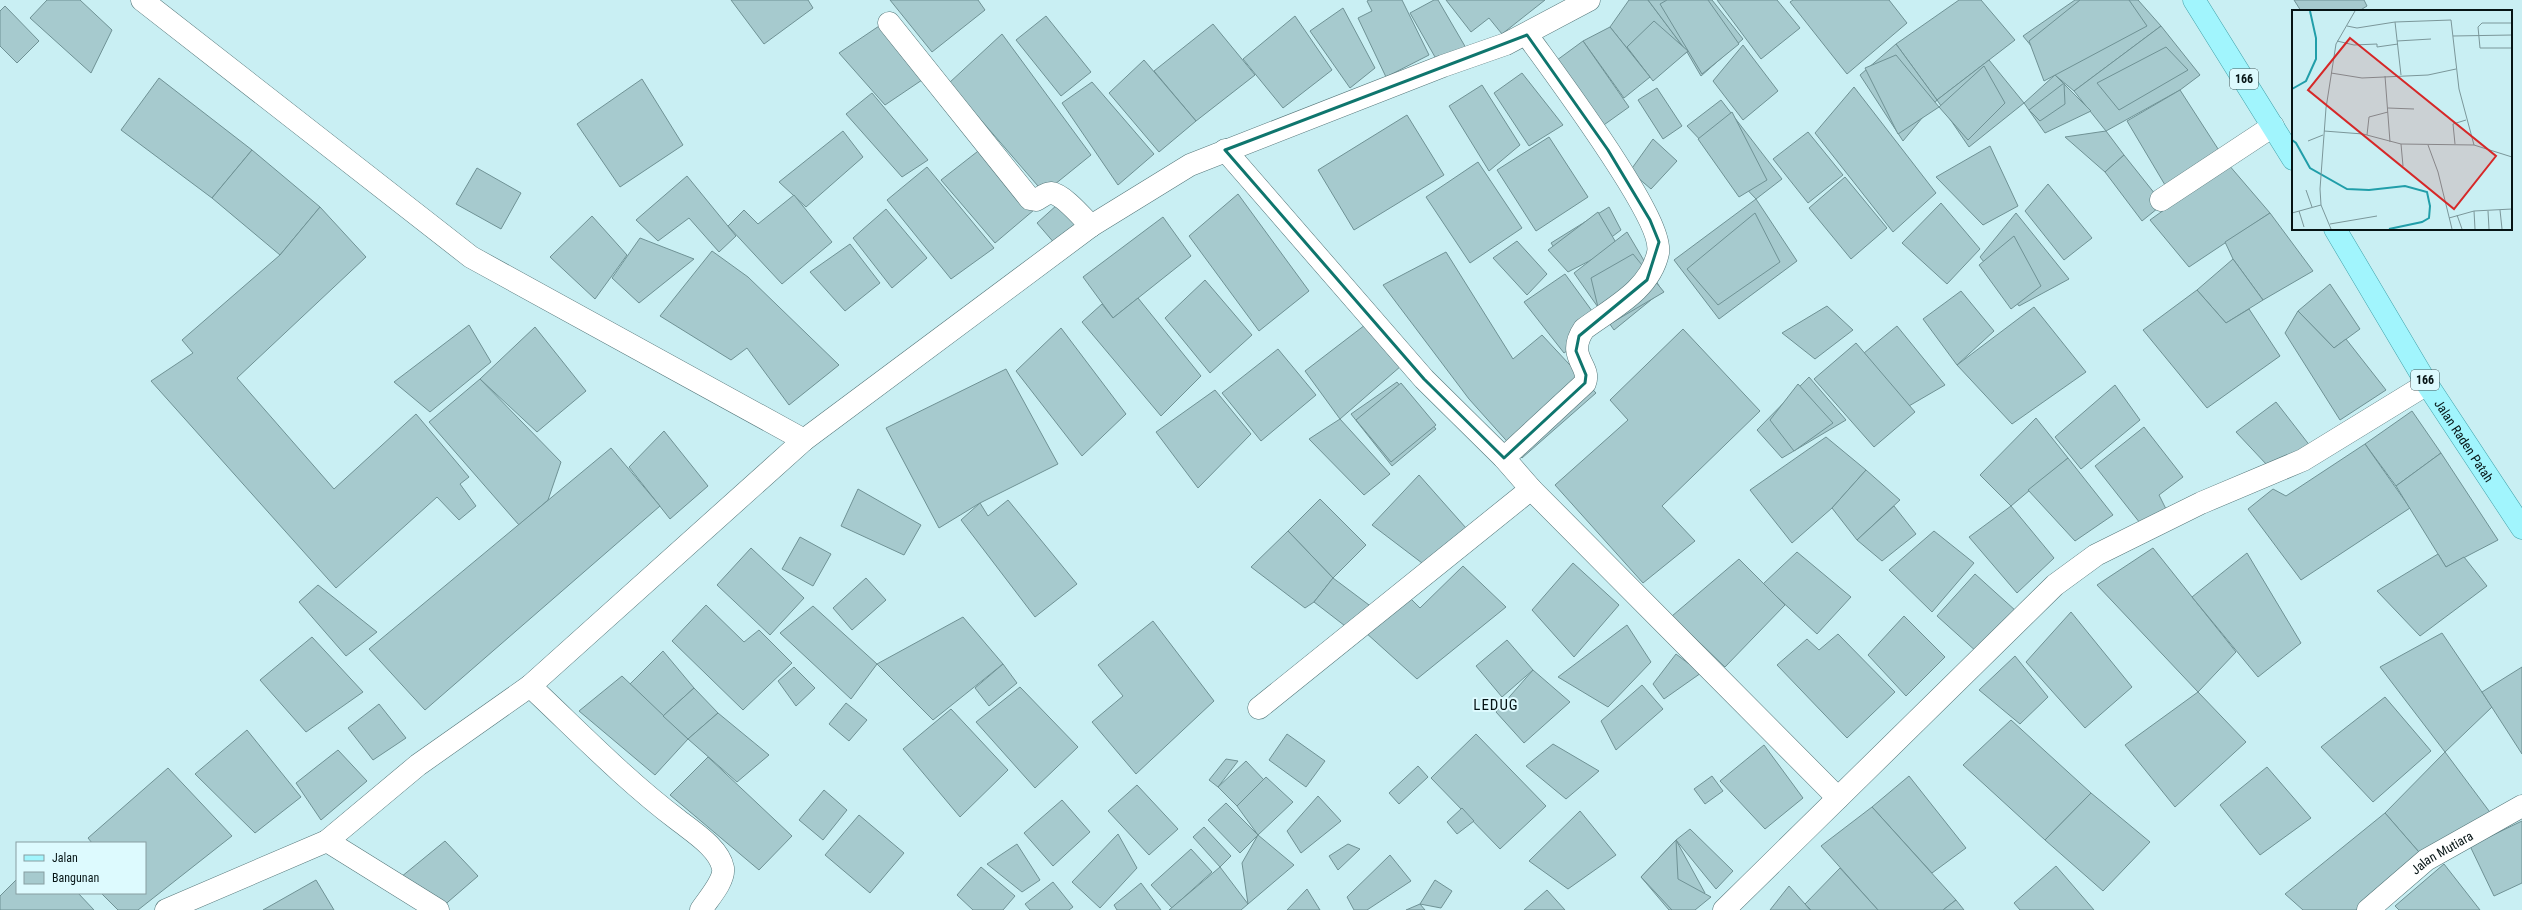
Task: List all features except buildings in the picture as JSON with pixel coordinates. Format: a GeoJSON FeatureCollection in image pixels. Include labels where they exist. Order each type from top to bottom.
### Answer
{"type":"FeatureCollection","features":[{"type":"Feature","properties":{"kind":"main road","name":"166"},"geometry":{"type":"LineString","coordinates":[[2194,0],[2292,157]]}},
{"type":"Feature","properties":{"kind":"main road","name":"Jalan Raden Patah"},"geometry":{"type":"LineString","coordinates":[[2336,230],[2427,384],[2522,528]]}},
{"type":"Feature","properties":{"kind":"street"},"geometry":{"type":"LineString","coordinates":[[142,0],[471,258],[804,440]]}},
{"type":"Feature","properties":{"kind":"street"},"geometry":{"type":"LineString","coordinates":[[166,910],[327,841],[418,765],[530,686],[804,440],[1091,226],[1190,165],[1225,150],[1443,66],[1506,44],[1527,34],[1566,6],[1589,0]]}},
{"type":"Feature","properties":{"kind":"street"},"geometry":{"type":"LineString","coordinates":[[889,23],[1030,199],[1036,200],[1047,194],[1054,194],[1074,209],[1091,226]]}},
{"type":"Feature","properties":{"kind":"street"},"geometry":{"type":"LineString","coordinates":[[1504,458],[1585,382],[1586,375],[1576,350],[1579,336],[1584,329],[1647,280],[1655,262],[1659,242],[1650,220],[1608,150],[1527,34]]}},
{"type":"Feature","properties":{"kind":"street"},"geometry":{"type":"LineString","coordinates":[[2161,200],[2273,126]]}},
{"type":"Feature","properties":{"kind":"street"},"geometry":{"type":"LineString","coordinates":[[1225,150],[1424,379],[1504,458],[1532,489],[1838,798]]}},
{"type":"Feature","properties":{"kind":"street"},"geometry":{"type":"LineString","coordinates":[[1724,910],[2055,585],[2096,555],[2201,504],[2303,460],[2427,384]]}},
{"type":"Feature","properties":{"kind":"street"},"geometry":{"type":"LineString","coordinates":[[1259,708],[1532,489]]}},
{"type":"Feature","properties":{"kind":"street"},"geometry":{"type":"LineString","coordinates":[[530,686],[650,799],[697,835],[720,858],[723,869],[720,880],[701,910]]}},
{"type":"Feature","properties":{"kind":"street","name":"Jalan Mutiara"},"geometry":{"type":"LineString","coordinates":[[2368,910],[2426,860],[2522,806]]}},
{"type":"Feature","properties":{"kind":"street"},"geometry":{"type":"LineString","coordinates":[[327,841],[438,910]]}},
{"type":"Feature","properties":{"kind":"highlighted area"},"geometry":{"type":"Polygon","coordinates":[[[1527,35],[1608,150],[1650,220],[1659,242],[1647,280],[1579,336],[1576,351],[1586,375],[1585,383],[1504,458],[1424,379],[1225,150],[1527,35]]]}},
{"type":"Feature","properties":{"kind":"district","name":"LEDUG"},"geometry":{"type":"Point","coordinates":[1496,705]}}]}
